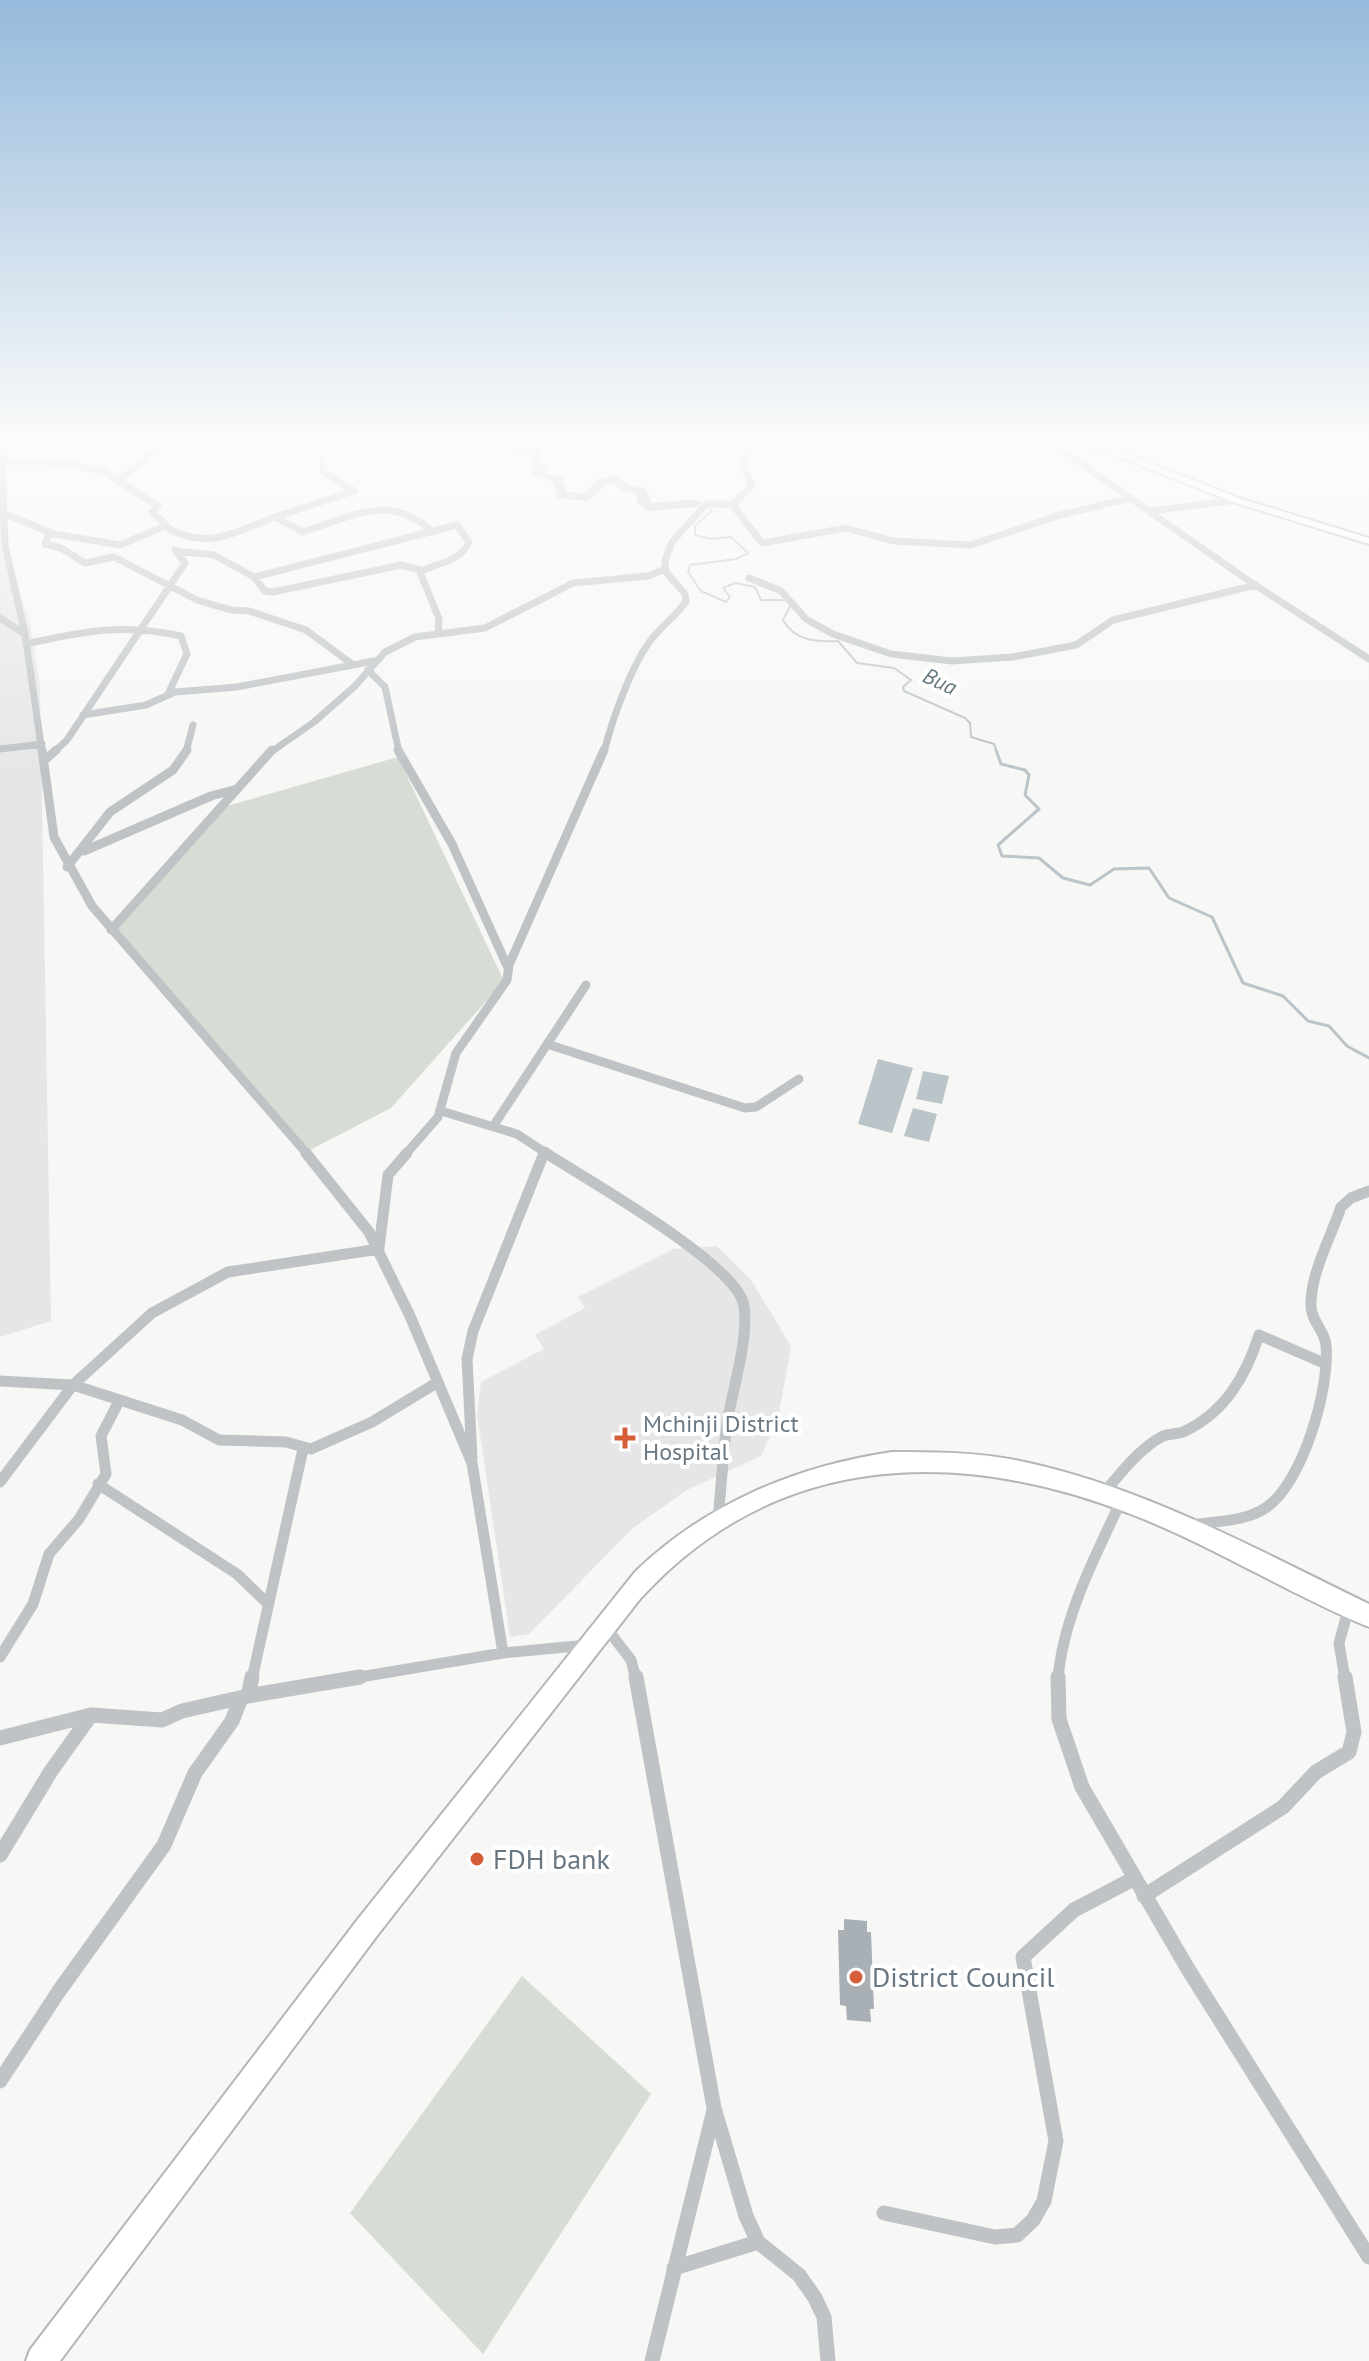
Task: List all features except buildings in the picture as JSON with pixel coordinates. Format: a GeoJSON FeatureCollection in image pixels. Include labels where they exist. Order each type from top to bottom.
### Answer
{"type":"FeatureCollection","features":[{"type":"Feature","properties":{"kind":"highway"},"geometry":{"type":"LineString","coordinates":[[41,2361],[400,1883],[605,1625],[643,1578],[718,1522],[772,1492],[850,1469],[924,1461],[1003,1467],[1042,1474],[1112,1497],[1359,1612]]}},
{"type":"Feature","properties":{"kind":"street"},"geometry":{"type":"LineString","coordinates":[[7,552],[25,634],[54,837],[67,867],[111,930],[317,1165],[379,1249],[472,1463]]}},
{"type":"Feature","properties":{"kind":"street"},"geometry":{"type":"LineString","coordinates":[[68,552],[85,563],[114,557],[200,601],[239,613],[249,611],[261,620],[278,620],[300,628],[327,643],[352,664]]}},
{"type":"Feature","properties":{"kind":"street"},"geometry":{"type":"LineString","coordinates":[[45,760],[64,744],[185,563],[178,552]]}},
{"type":"Feature","properties":{"kind":"street"},"geometry":{"type":"LineString","coordinates":[[209,552],[254,577],[265,591],[273,592],[401,565],[421,570],[454,561],[462,552]]}},
{"type":"Feature","properties":{"kind":"street"},"geometry":{"type":"LineString","coordinates":[[254,577],[350,552]]}},
{"type":"Feature","properties":{"kind":"street"},"geometry":{"type":"LineString","coordinates":[[379,1249],[388,1175],[441,1111],[456,1053],[507,980],[508,968],[601,763],[621,695],[655,634],[676,617],[686,601],[685,594],[665,569],[668,552]]}},
{"type":"Feature","properties":{"kind":"street"},"geometry":{"type":"LineString","coordinates":[[1209,552],[1369,659]]}},
{"type":"Feature","properties":{"kind":"street"},"geometry":{"type":"LineString","coordinates":[[111,930],[275,747],[314,722],[374,661],[407,639],[485,628],[573,583],[648,576],[665,569]]}},
{"type":"Feature","properties":{"kind":"street"},"geometry":{"type":"LineString","coordinates":[[421,570],[439,619],[438,634]]}},
{"type":"Feature","properties":{"kind":"street"},"geometry":{"type":"LineString","coordinates":[[749,578],[780,591],[794,601],[803,617],[856,643],[919,658],[954,660],[1024,656],[1086,642],[1096,636],[1100,626],[1113,620],[1256,585]]}},
{"type":"Feature","properties":{"kind":"street"},"geometry":{"type":"LineString","coordinates":[[0,618],[25,634]]}},
{"type":"Feature","properties":{"kind":"street"},"geometry":{"type":"LineString","coordinates":[[26,644],[84,631],[140,627],[161,629],[182,638],[187,654],[168,694]]}},
{"type":"Feature","properties":{"kind":"street"},"geometry":{"type":"LineString","coordinates":[[83,715],[146,705],[168,694],[237,687],[374,661]]}},
{"type":"Feature","properties":{"kind":"street"},"geometry":{"type":"LineString","coordinates":[[368,670],[385,687],[397,748],[452,844],[508,968]]}},
{"type":"Feature","properties":{"kind":"street"},"geometry":{"type":"LineString","coordinates":[[67,867],[118,805],[175,770],[190,748],[193,725]]}},
{"type":"Feature","properties":{"kind":"street"},"geometry":{"type":"LineString","coordinates":[[0,749],[42,744]]}},
{"type":"Feature","properties":{"kind":"street"},"geometry":{"type":"LineString","coordinates":[[81,852],[211,796],[237,789]]}},
{"type":"Feature","properties":{"kind":"street"},"geometry":{"type":"LineString","coordinates":[[494,1125],[586,985]]}},
{"type":"Feature","properties":{"kind":"street"},"geometry":{"type":"LineString","coordinates":[[547,1044],[745,1108],[756,1107],[799,1079]]}},
{"type":"Feature","properties":{"kind":"street"},"geometry":{"type":"LineString","coordinates":[[441,1111],[494,1125],[545,1151],[691,1248],[730,1280],[743,1303],[743,1331],[727,1424],[718,1522]]}},
{"type":"Feature","properties":{"kind":"street"},"geometry":{"type":"LineString","coordinates":[[503,1653],[472,1463],[467,1359],[473,1331],[545,1151]]}},
{"type":"Feature","properties":{"kind":"street"},"geometry":{"type":"LineString","coordinates":[[1180,1527],[1246,1515],[1268,1507],[1282,1491],[1300,1458],[1324,1388],[1326,1341],[1311,1302],[1341,1207],[1351,1198],[1369,1191]]}},
{"type":"Feature","properties":{"kind":"street"},"geometry":{"type":"LineString","coordinates":[[0,1482],[73,1385],[152,1313],[228,1272],[379,1249]]}},
{"type":"Feature","properties":{"kind":"street"},"geometry":{"type":"LineString","coordinates":[[1326,1364],[1259,1335],[1248,1370],[1213,1415],[1182,1433],[1163,1436],[1153,1448],[1127,1465],[1112,1497],[1061,1661],[1057,1695],[1061,1738],[1083,1787],[1144,1896],[1369,2257]]}},
{"type":"Feature","properties":{"kind":"street"},"geometry":{"type":"LineString","coordinates":[[0,1381],[73,1385],[182,1420],[219,1440],[286,1442],[303,1449],[311,1449],[372,1422],[438,1382]]}},
{"type":"Feature","properties":{"kind":"street"},"geometry":{"type":"LineString","coordinates":[[0,1657],[33,1604],[49,1554],[79,1519],[106,1471],[98,1453],[99,1436],[119,1401]]}},
{"type":"Feature","properties":{"kind":"street"},"geometry":{"type":"LineString","coordinates":[[0,2081],[59,1991],[164,1845],[195,1773],[245,1697],[303,1449]]}},
{"type":"Feature","properties":{"kind":"street"},"geometry":{"type":"LineString","coordinates":[[98,1484],[228,1568],[268,1604]]}},
{"type":"Feature","properties":{"kind":"street"},"geometry":{"type":"LineString","coordinates":[[1144,1896],[1283,1807],[1316,1772],[1349,1752],[1354,1732],[1339,1643],[1359,1612]]}},
{"type":"Feature","properties":{"kind":"street"},"geometry":{"type":"LineString","coordinates":[[605,1625],[631,1660],[635,1673],[714,2108],[741,2200],[758,2242],[799,2275],[815,2298],[824,2317],[828,2361]]}},
{"type":"Feature","properties":{"kind":"street"},"geometry":{"type":"LineString","coordinates":[[0,1738],[91,1715],[162,1720],[182,1711],[245,1697],[503,1653],[589,1645]]}},
{"type":"Feature","properties":{"kind":"street"},"geometry":{"type":"LineString","coordinates":[[0,1855],[51,1771],[91,1715]]}},
{"type":"Feature","properties":{"kind":"street"},"geometry":{"type":"LineString","coordinates":[[884,2213],[995,2237],[1017,2235],[1033,2220],[1044,2201],[1056,2141],[1023,1957],[1034,1943],[1098,1893],[1135,1878]]}},
{"type":"Feature","properties":{"kind":"street"},"geometry":{"type":"LineString","coordinates":[[652,2361],[714,2108]]}},
{"type":"Feature","properties":{"kind":"street"},"geometry":{"type":"LineString","coordinates":[[674,2268],[758,2242]]}},
{"type":"Feature","properties":{"kind":"shaded area"},"geometry":{"type":"Polygon","coordinates":[[[0,552],[8,552],[30,623],[40,686],[51,1321],[0,1337],[0,552]]]}},
{"type":"Feature","properties":{"kind":"shaded area"},"geometry":{"type":"Polygon","coordinates":[[[398,757],[504,981],[391,1108],[308,1151],[113,931],[220,808],[398,757]]]}},
{"type":"Feature","properties":{"kind":"shaded area"},"geometry":{"type":"Polygon","coordinates":[[[878,1059],[913,1068],[892,1133],[858,1124],[878,1059]]]}},
{"type":"Feature","properties":{"kind":"shaded area"},"geometry":{"type":"Polygon","coordinates":[[[923,1071],[949,1076],[942,1104],[916,1099],[923,1071]]]}},
{"type":"Feature","properties":{"kind":"shaded area"},"geometry":{"type":"Polygon","coordinates":[[[913,1108],[937,1114],[929,1142],[904,1136],[913,1108]]]}},
{"type":"Feature","properties":{"kind":"shaded area","name":"Mchinji District Hospital"},"geometry":{"type":"Polygon","coordinates":[[[717,1246],[751,1280],[791,1346],[778,1419],[761,1456],[687,1490],[633,1528],[529,1634],[510,1637],[477,1414],[481,1382],[544,1349],[535,1335],[585,1308],[578,1297],[673,1249],[717,1246]]]}},
{"type":"Feature","properties":{"kind":"shaded area"},"geometry":{"type":"Polygon","coordinates":[[[522,1976],[651,2094],[483,2354],[350,2213],[522,1976]]]}},
{"type":"Feature","properties":{"kind":"waterway","name":"Bua"},"geometry":{"type":"LineString","coordinates":[[747,552],[736,559],[690,565],[688,572],[701,591],[726,602],[730,597],[723,588],[735,583],[755,587],[761,600],[785,600]]}},
{"type":"Feature","properties":{"kind":"waterway","name":"Bua"},"geometry":{"type":"LineString","coordinates":[[790,606],[783,620],[793,632],[814,640],[838,641],[857,663],[894,668],[911,680],[903,687],[904,691],[965,718],[970,723],[971,737],[994,744],[997,752]]}},
{"type":"Feature","properties":{"kind":"waterway","name":"Bua"},"geometry":{"type":"LineString","coordinates":[[996,750],[1001,764],[1025,770],[1029,775],[1025,795],[1039,809],[998,845],[1002,856],[1039,858],[1063,878],[1090,885],[1114,869],[1149,868],[1169,898],[1212,917],[1243,983],[1283,996],[1308,1021],[1329,1026],[1347,1046],[1369,1058]]}},
{"type":"Feature","properties":{"kind":"place","name":"Mchinji District Hospital"},"geometry":{"type":"Point","coordinates":[625,1438]}},
{"type":"Feature","properties":{"kind":"place","name":"FDH bank"},"geometry":{"type":"Point","coordinates":[477,1859]}},
{"type":"Feature","properties":{"kind":"place","name":"District Council"},"geometry":{"type":"Point","coordinates":[856,1977]}}]}
